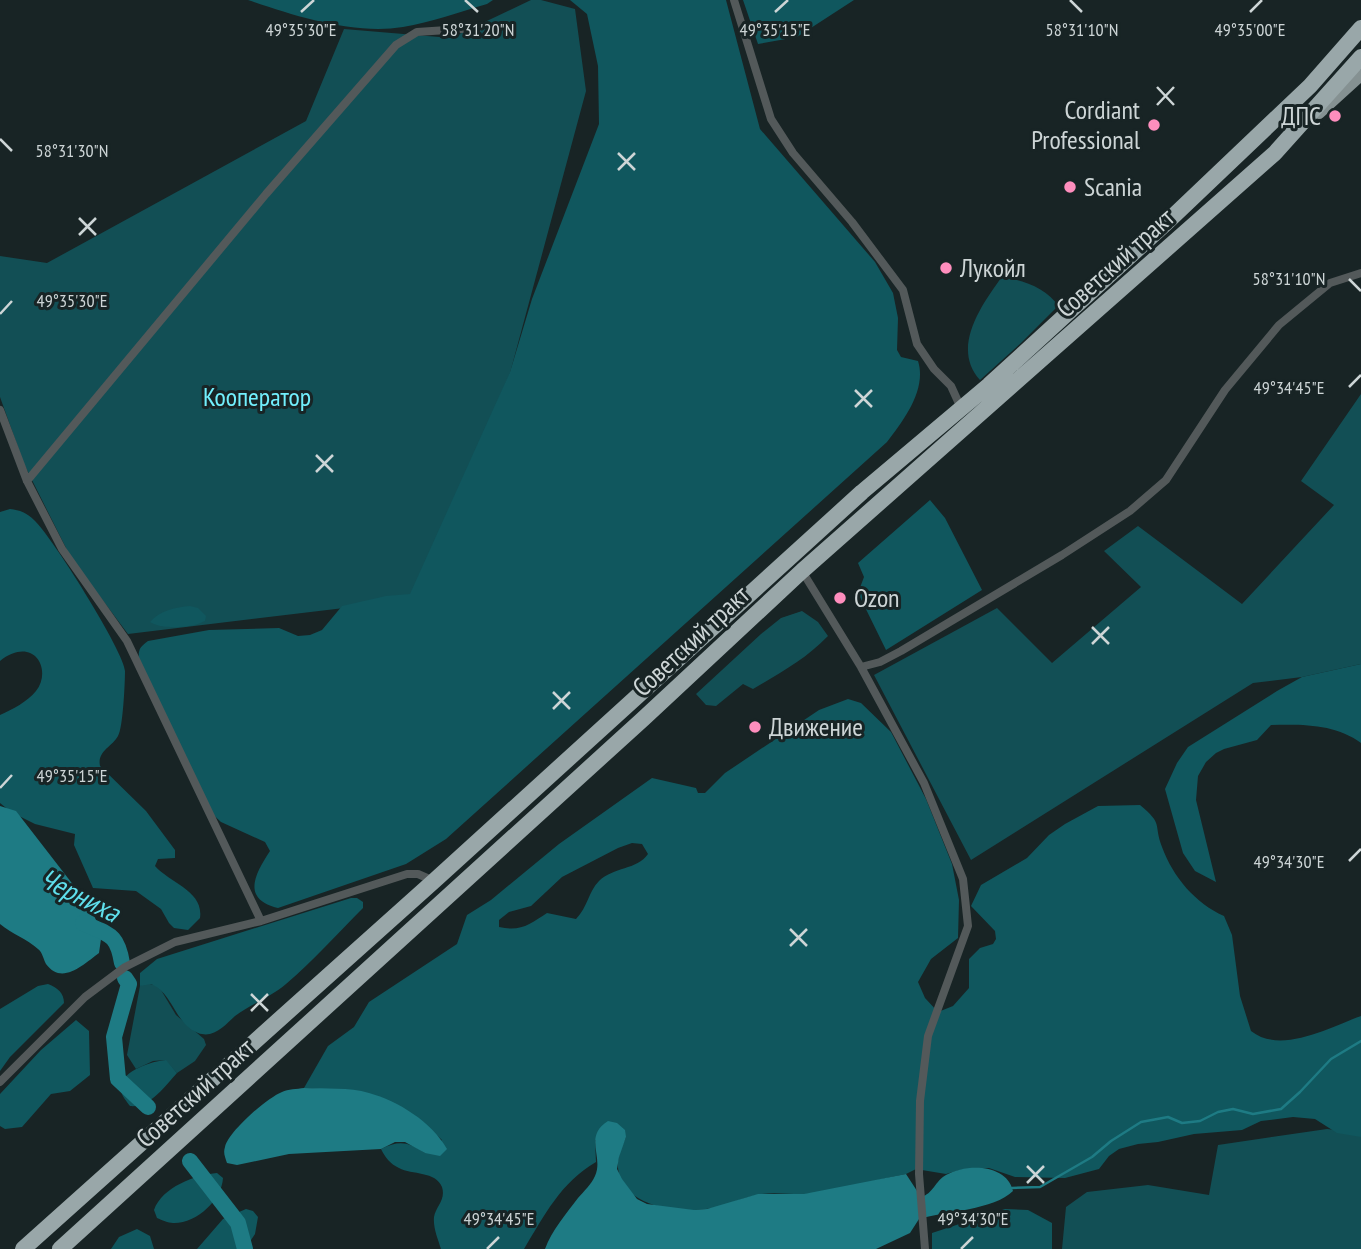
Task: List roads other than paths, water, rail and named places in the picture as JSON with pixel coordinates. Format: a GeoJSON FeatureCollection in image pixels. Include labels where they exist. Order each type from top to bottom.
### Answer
{"type":"FeatureCollection","features":[{"type":"Feature","properties":{"kind":"highway","name":"Советский тракт"},"geometry":{"type":"LineString","coordinates":[[23,1249],[434,881],[852,501],[961,408],[1261,135],[1310,86],[1361,28]]}},
{"type":"Feature","properties":{"kind":"highway"},"geometry":{"type":"LineString","coordinates":[[1275,153],[1361,57]]}},
{"type":"Feature","properties":{"kind":"highway","name":"Советский тракт"},"geometry":{"type":"LineString","coordinates":[[60,1249],[802,571],[1275,153]]}},
{"type":"Feature","properties":{"kind":"main road","name":"Советский тракт"},"geometry":{"type":"LineString","coordinates":[[1275,153],[1361,75]]}},
{"type":"Feature","properties":{"kind":"street"},"geometry":{"type":"LineString","coordinates":[[733,0],[771,119],[793,153],[852,222],[903,290],[917,344],[934,369],[951,386],[961,408]]}},
{"type":"Feature","properties":{"kind":"street"},"geometry":{"type":"LineString","coordinates":[[27,481],[266,194],[396,45],[417,32],[477,28]]}},
{"type":"Feature","properties":{"kind":"street"},"geometry":{"type":"LineString","coordinates":[[861,667],[880,662],[901,651],[1130,511],[1166,480],[1225,390],[1279,325],[1330,283],[1361,273]]}},
{"type":"Feature","properties":{"kind":"street"},"geometry":{"type":"LineString","coordinates":[[0,410],[27,481],[62,549],[127,641],[261,921]]}},
{"type":"Feature","properties":{"kind":"street"},"geometry":{"type":"LineString","coordinates":[[802,571],[861,667],[924,783],[963,879],[968,926],[928,1036],[920,1101],[921,1196],[925,1249]]}},
{"type":"Feature","properties":{"kind":"street"},"geometry":{"type":"LineString","coordinates":[[0,1082],[85,997],[125,967],[175,942],[261,921],[407,874],[418,874],[434,881]]}},
{"type":"Feature","properties":{"kind":"water"},"geometry":{"type":"Polygon","coordinates":[[[0,806],[16,811],[88,904],[102,932],[99,953],[73,971],[59,973],[52,970],[38,949],[0,924],[0,806]]]}},
{"type":"Feature","properties":{"kind":"water"},"geometry":{"type":"Polygon","coordinates":[[[304,1088],[353,1090],[391,1101],[433,1130],[447,1149],[440,1156],[425,1153],[405,1142],[395,1142],[381,1149],[289,1154],[237,1165],[227,1163],[224,1151],[228,1140],[249,1116],[282,1092],[304,1088]]]}},
{"type":"Feature","properties":{"kind":"water"},"geometry":{"type":"Polygon","coordinates":[[[608,1121],[617,1123],[625,1130],[626,1137],[617,1169],[637,1199],[647,1204],[707,1209],[758,1194],[804,1194],[906,1174],[921,1197],[946,1175],[975,1168],[985,1168],[1003,1175],[1013,1191],[982,1206],[919,1219],[910,1233],[876,1249],[545,1249],[551,1235],[595,1176],[595,1140],[601,1127],[608,1121]]]}},
{"type":"Feature","properties":{"kind":"waterway","name":"Черниха"},"geometry":{"type":"LineString","coordinates":[[83,923],[114,940],[122,963]]}},
{"type":"Feature","properties":{"kind":"waterway","name":"Черниха"},"geometry":{"type":"LineString","coordinates":[[125,978],[129,984],[114,1037],[118,1079],[148,1107]]}},
{"type":"Feature","properties":{"kind":"waterway"},"geometry":{"type":"LineString","coordinates":[[1012,1188],[1040,1187],[1092,1157],[1141,1122],[1168,1117],[1182,1123],[1200,1121],[1218,1112],[1233,1109],[1253,1114],[1281,1109],[1331,1059],[1361,1041]]}},
{"type":"Feature","properties":{"kind":"waterway","name":"Черниха"},"geometry":{"type":"LineString","coordinates":[[190,1161],[238,1223],[245,1249]]}},
{"type":"Feature","properties":{"kind":"place","name":"ДПС"},"geometry":{"type":"Point","coordinates":[1335,116]}},
{"type":"Feature","properties":{"kind":"place","name":"Cordiant Professional"},"geometry":{"type":"Point","coordinates":[1154,125]}},
{"type":"Feature","properties":{"kind":"place","name":"Scania"},"geometry":{"type":"Point","coordinates":[1070,187]}},
{"type":"Feature","properties":{"kind":"place","name":"Лукойл"},"geometry":{"type":"Point","coordinates":[946,268]}},
{"type":"Feature","properties":{"kind":"place","name":"Ozon"},"geometry":{"type":"Point","coordinates":[840,598]}},
{"type":"Feature","properties":{"kind":"place","name":"Движение"},"geometry":{"type":"Point","coordinates":[755,727]}},
{"type":"Feature","properties":{"kind":"park label","name":"Кооператор"},"geometry":{"type":"Point","coordinates":[257,397]}}]}
